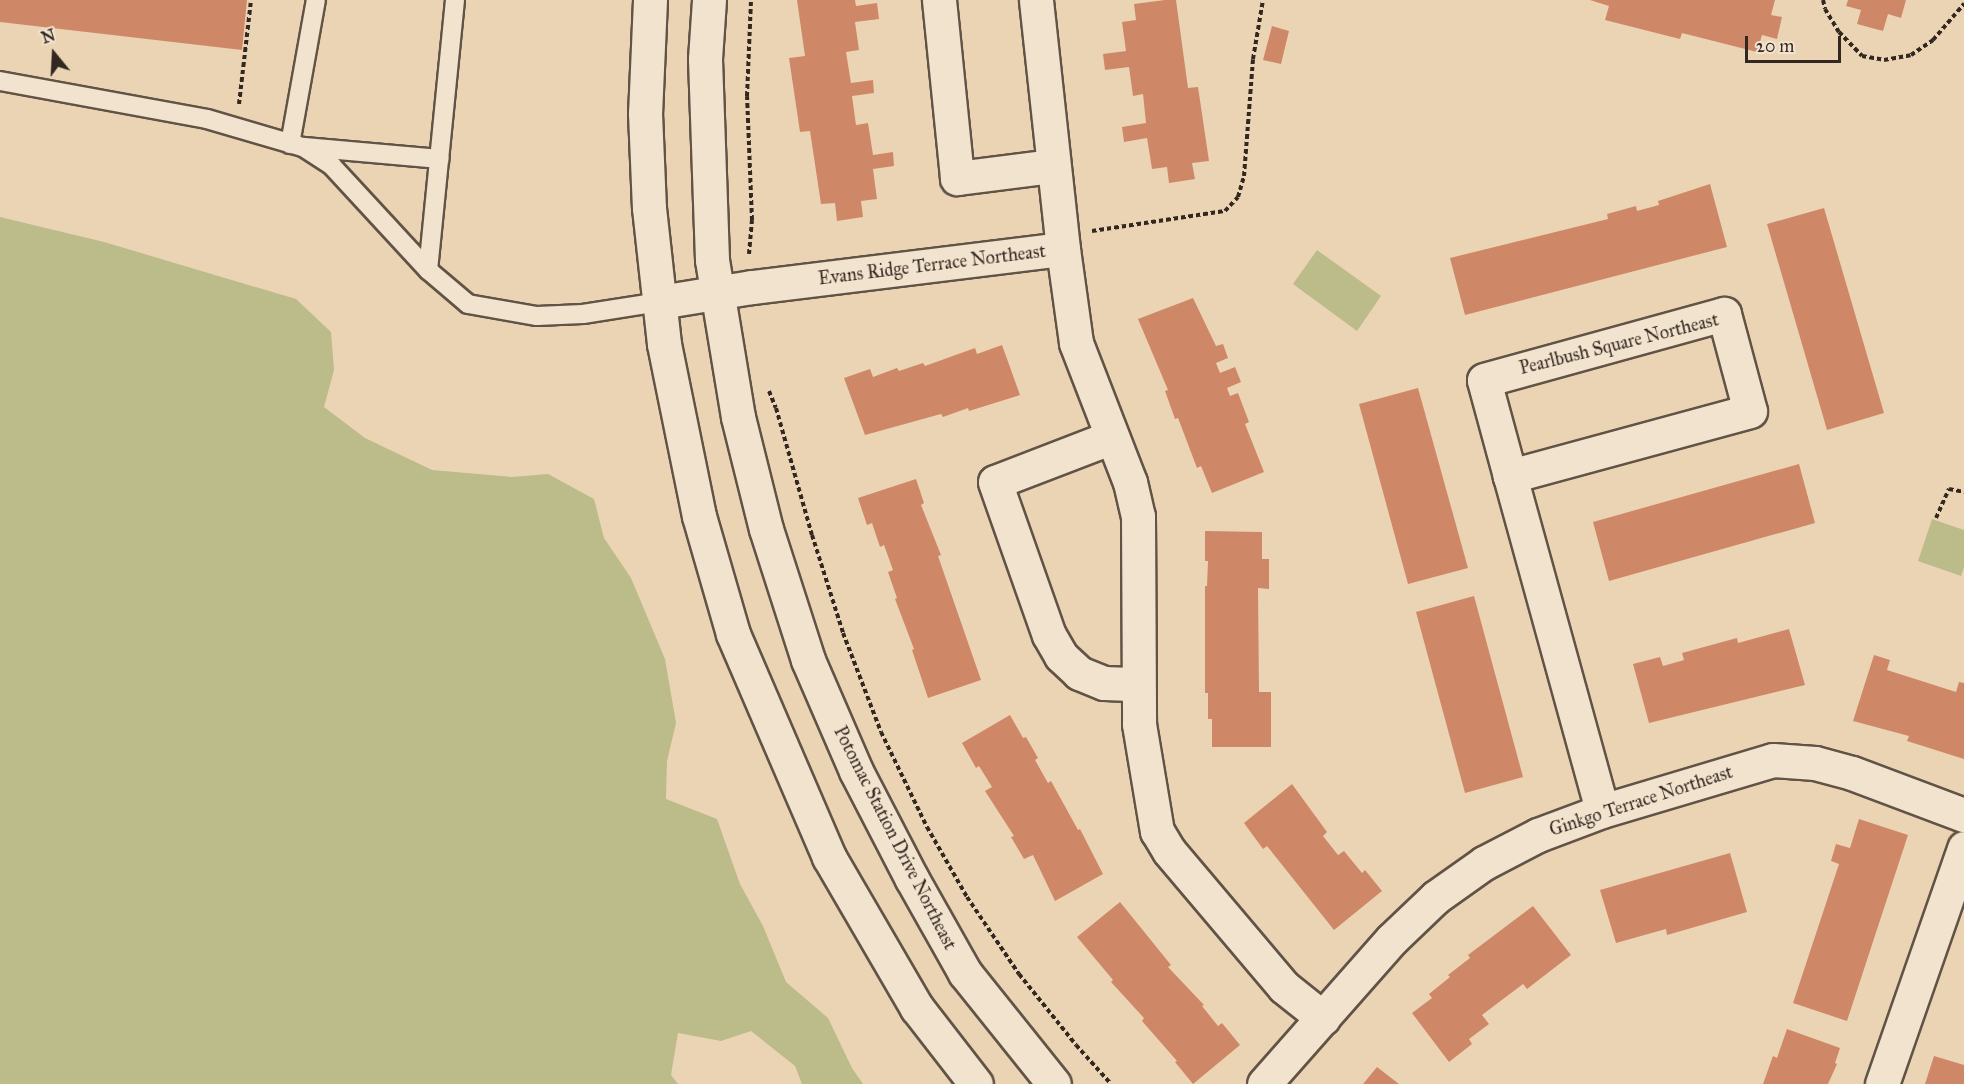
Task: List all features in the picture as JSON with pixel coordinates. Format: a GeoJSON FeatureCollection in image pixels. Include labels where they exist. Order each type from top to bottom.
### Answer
{"type":"FeatureCollection","features":[{"type":"Feature","properties":{"kind":"street"},"geometry":{"type":"LineString","coordinates":[[650,0],[645,114],[649,208],[660,302],[676,408],[699,516],[737,645],[829,857],[917,1008],[976,1084]]}},
{"type":"Feature","properties":{"kind":"street","name":"Potomac Station Drive Northeast"},"geometry":{"type":"LineString","coordinates":[[709,0],[705,59],[708,164],[716,293],[738,417],[763,518],[808,660],[856,771],[912,879],[965,973],[1054,1084]]}},
{"type":"Feature","properties":{"kind":"street"},"geometry":{"type":"LineString","coordinates":[[939,0],[957,178],[1053,166]]}},
{"type":"Feature","properties":{"kind":"street","name":"Evans Ridge Terrace Northeast"},"geometry":{"type":"LineString","coordinates":[[716,293],[1063,242],[1036,0]]}},
{"type":"Feature","properties":{"kind":"street"},"geometry":{"type":"LineString","coordinates":[[1063,242],[1076,343],[1130,482],[1138,516],[1139,724],[1157,831],[1169,851],[1284,987],[1323,1018]]}},
{"type":"Feature","properties":{"kind":"street"},"geometry":{"type":"LineString","coordinates":[[660,302],[716,293]]}},
{"type":"Feature","properties":{"kind":"street","name":"Pearlbush Square Northeast"},"geometry":{"type":"LineString","coordinates":[[1510,476],[1750,411],[1724,314],[1484,380],[1510,476],[1602,811]]}},
{"type":"Feature","properties":{"kind":"street"},"geometry":{"type":"LineString","coordinates":[[1112,437],[995,482],[1049,635],[1061,657],[1079,673],[1104,683],[1138,684]]}},
{"type":"Feature","properties":{"kind":"street","name":"Ginkgo Terrace Northeast"},"geometry":{"type":"LineString","coordinates":[[1264,1084],[1392,939],[1436,897],[1485,863],[1538,835],[1602,811],[1773,759],[1815,764],[1852,773],[1964,815]]}},
{"type":"Feature","properties":{"kind":"street"},"geometry":{"type":"LineString","coordinates":[[1882,1084],[1964,848]]}},
{"type":"Feature","properties":{"kind":"lane"},"geometry":{"type":"LineString","coordinates":[[296,145],[316,0]]}},
{"type":"Feature","properties":{"kind":"lane"},"geometry":{"type":"LineString","coordinates":[[428,270],[455,0]]}},
{"type":"Feature","properties":{"kind":"lane"},"geometry":{"type":"LineString","coordinates":[[0,81],[207,119],[296,145],[439,159]]}},
{"type":"Feature","properties":{"kind":"lane"},"geometry":{"type":"LineString","coordinates":[[296,145],[332,166],[428,270],[468,304],[537,315],[583,314],[660,302]]}},
{"type":"Feature","properties":{"kind":"path"},"geometry":{"type":"LineString","coordinates":[[245,130],[239,103],[251,0]]}},
{"type":"Feature","properties":{"kind":"path"},"geometry":{"type":"LineString","coordinates":[[749,255],[752,219],[747,96],[751,0]]}},
{"type":"Feature","properties":{"kind":"path"},"geometry":{"type":"LineString","coordinates":[[1063,242],[1225,211],[1238,197],[1244,176],[1253,59],[1263,0]]}},
{"type":"Feature","properties":{"kind":"path"},"geometry":{"type":"LineString","coordinates":[[1823,0],[1825,9],[1839,32],[1862,56],[1884,60],[1911,55],[1933,40],[1964,4]]}},
{"type":"Feature","properties":{"kind":"path"},"geometry":{"type":"LineString","coordinates":[[768,389],[776,408],[843,633],[881,732],[927,826],[967,897],[1018,974],[1111,1084]]}},
{"type":"Feature","properties":{"kind":"path"},"geometry":{"type":"LineString","coordinates":[[1936,518],[1949,489],[1964,492]]}},
{"type":"Feature","properties":{"kind":"shaded area"},"geometry":{"type":"Polygon","coordinates":[[[0,217],[104,242],[296,299],[331,332],[334,370],[324,407],[365,438],[432,470],[512,477],[548,474],[594,499],[604,538],[631,578],[665,659],[676,723],[667,761],[666,799],[717,819],[740,884],[763,926],[786,982],[828,1018],[852,1068],[863,1084],[802,1084],[795,1066],[751,1031],[721,1041],[678,1033],[671,1075],[678,1084],[0,1084],[0,217]]]}},
{"type":"Feature","properties":{"kind":"shaded area"},"geometry":{"type":"Polygon","coordinates":[[[1317,250],[1381,296],[1357,331],[1293,284],[1317,250]]]}},
{"type":"Feature","properties":{"kind":"shaded area"},"geometry":{"type":"Polygon","coordinates":[[[1932,519],[1964,530],[1964,567],[1961,576],[1918,561],[1932,519]]]}},
{"type":"Feature","properties":{"kind":"building"},"geometry":{"type":"Polygon","coordinates":[[[0,0],[247,0],[242,50],[0,22],[0,0]]]}},
{"type":"Feature","properties":{"kind":"building"},"geometry":{"type":"Polygon","coordinates":[[[797,0],[855,0],[856,6],[877,3],[879,19],[855,22],[859,50],[846,52],[851,83],[873,80],[874,93],[852,96],[856,125],[868,123],[873,155],[893,152],[894,166],[873,169],[877,199],[861,201],[863,217],[837,221],[835,203],[821,204],[810,131],[800,132],[789,58],[805,56],[797,0]]]}},
{"type":"Feature","properties":{"kind":"building"},"geometry":{"type":"Polygon","coordinates":[[[1176,0],[1188,88],[1198,87],[1209,161],[1192,163],[1195,179],[1169,183],[1167,167],[1152,169],[1147,138],[1124,142],[1122,127],[1146,123],[1143,94],[1133,96],[1129,67],[1105,70],[1103,54],[1126,51],[1122,22],[1136,20],[1134,4],[1176,0]]]}},
{"type":"Feature","properties":{"kind":"building"},"geometry":{"type":"Polygon","coordinates":[[[1590,0],[1775,0],[1771,15],[1782,17],[1777,39],[1762,35],[1757,52],[1682,33],[1680,39],[1605,20],[1609,6],[1590,0]]]}},
{"type":"Feature","properties":{"kind":"building"},"geometry":{"type":"Polygon","coordinates":[[[1848,0],[1906,0],[1901,18],[1888,14],[1883,31],[1857,24],[1861,10],[1846,6],[1848,0]]]}},
{"type":"Feature","properties":{"kind":"building"},"geometry":{"type":"Polygon","coordinates":[[[1272,26],[1289,31],[1281,64],[1263,60],[1272,26]]]}},
{"type":"Feature","properties":{"kind":"building"},"geometry":{"type":"Polygon","coordinates":[[[1710,184],[1727,247],[1465,315],[1450,258],[1608,219],[1607,214],[1636,206],[1637,211],[1659,205],[1658,201],[1710,184]]]}},
{"type":"Feature","properties":{"kind":"building"},"geometry":{"type":"Polygon","coordinates":[[[1824,208],[1884,413],[1827,430],[1767,224],[1824,208]]]}},
{"type":"Feature","properties":{"kind":"building"},"geometry":{"type":"Polygon","coordinates":[[[1193,298],[1216,346],[1223,344],[1228,358],[1216,363],[1220,373],[1235,367],[1241,382],[1227,388],[1230,396],[1238,393],[1249,422],[1245,424],[1264,472],[1212,493],[1201,466],[1197,468],[1178,418],[1175,419],[1165,391],[1168,390],[1138,319],[1193,298]]]}},
{"type":"Feature","properties":{"kind":"building"},"geometry":{"type":"Polygon","coordinates":[[[1002,345],[1020,395],[969,411],[968,408],[943,417],[941,414],[865,435],[844,378],[870,369],[873,377],[897,368],[899,371],[923,363],[925,366],[975,348],[977,354],[1002,345]]]}},
{"type":"Feature","properties":{"kind":"building"},"geometry":{"type":"Polygon","coordinates":[[[1418,388],[1468,568],[1408,584],[1359,404],[1418,388]]]}},
{"type":"Feature","properties":{"kind":"building"},"geometry":{"type":"Polygon","coordinates":[[[1799,464],[1815,523],[1609,581],[1593,522],[1799,464]]]}},
{"type":"Feature","properties":{"kind":"building"},"geometry":{"type":"Polygon","coordinates":[[[916,479],[924,503],[921,505],[941,555],[938,556],[981,680],[928,698],[912,650],[914,649],[895,599],[897,598],[888,572],[893,570],[884,545],[880,547],[872,523],[867,525],[858,498],[916,479]]]}},
{"type":"Feature","properties":{"kind":"building"},"geometry":{"type":"Polygon","coordinates":[[[1205,531],[1262,532],[1262,559],[1269,559],[1269,589],[1258,588],[1259,692],[1271,692],[1271,747],[1212,747],[1212,719],[1208,719],[1208,693],[1205,693],[1205,586],[1207,586],[1208,561],[1205,561],[1205,531]]]}},
{"type":"Feature","properties":{"kind":"building"},"geometry":{"type":"Polygon","coordinates":[[[1474,596],[1523,777],[1465,793],[1416,612],[1474,596]]]}},
{"type":"Feature","properties":{"kind":"building"},"geometry":{"type":"Polygon","coordinates":[[[1789,629],[1805,685],[1649,723],[1633,664],[1660,657],[1663,666],[1684,660],[1682,653],[1737,638],[1738,643],[1789,629]]]}},
{"type":"Feature","properties":{"kind":"building"},"geometry":{"type":"Polygon","coordinates":[[[1874,655],[1890,660],[1887,670],[1956,692],[1959,682],[1964,683],[1964,759],[1907,741],[1909,736],[1853,721],[1874,655]]]}},
{"type":"Feature","properties":{"kind":"building"},"geometry":{"type":"Polygon","coordinates":[[[1010,715],[1038,758],[1035,760],[1048,783],[1051,781],[1078,830],[1080,829],[1103,874],[1055,901],[1033,855],[1024,859],[1011,837],[1014,836],[985,791],[992,787],[979,766],[976,768],[962,743],[1010,715]]]}},
{"type":"Feature","properties":{"kind":"building"},"geometry":{"type":"Polygon","coordinates":[[[1292,784],[1327,832],[1323,836],[1338,855],[1344,851],[1362,873],[1365,870],[1382,891],[1334,930],[1267,846],[1263,849],[1244,823],[1292,784]]]}},
{"type":"Feature","properties":{"kind":"building"},"geometry":{"type":"Polygon","coordinates":[[[1859,819],[1908,835],[1847,1021],[1793,1003],[1839,864],[1831,861],[1836,844],[1850,848],[1859,819]]]}},
{"type":"Feature","properties":{"kind":"building"},"geometry":{"type":"Polygon","coordinates":[[[1730,853],[1747,912],[1667,935],[1666,929],[1616,943],[1600,890],[1730,853]]]}},
{"type":"Feature","properties":{"kind":"building"},"geometry":{"type":"Polygon","coordinates":[[[1120,902],[1171,965],[1168,967],[1204,1005],[1202,1006],[1218,1026],[1222,1023],[1240,1045],[1193,1084],[1175,1062],[1177,1061],[1142,1021],[1144,1018],[1111,982],[1113,980],[1077,937],[1120,902]]]}},
{"type":"Feature","properties":{"kind":"building"},"geometry":{"type":"Polygon","coordinates":[[[1533,906],[1571,955],[1527,989],[1523,984],[1482,1015],[1489,1024],[1469,1039],[1472,1044],[1449,1062],[1412,1013],[1432,998],[1429,994],[1470,958],[1468,955],[1533,906]]]}},
{"type":"Feature","properties":{"kind":"building"},"geometry":{"type":"Polygon","coordinates":[[[1787,1029],[1840,1048],[1835,1063],[1837,1064],[1828,1084],[1763,1084],[1773,1056],[1777,1058],[1787,1029]]]}},
{"type":"Feature","properties":{"kind":"building"},"geometry":{"type":"Polygon","coordinates":[[[1934,1056],[1964,1065],[1964,1084],[1925,1084],[1934,1056]]]}},
{"type":"Feature","properties":{"kind":"building"},"geometry":{"type":"Polygon","coordinates":[[[1377,1067],[1399,1084],[1363,1084],[1377,1067]]]}}]}
